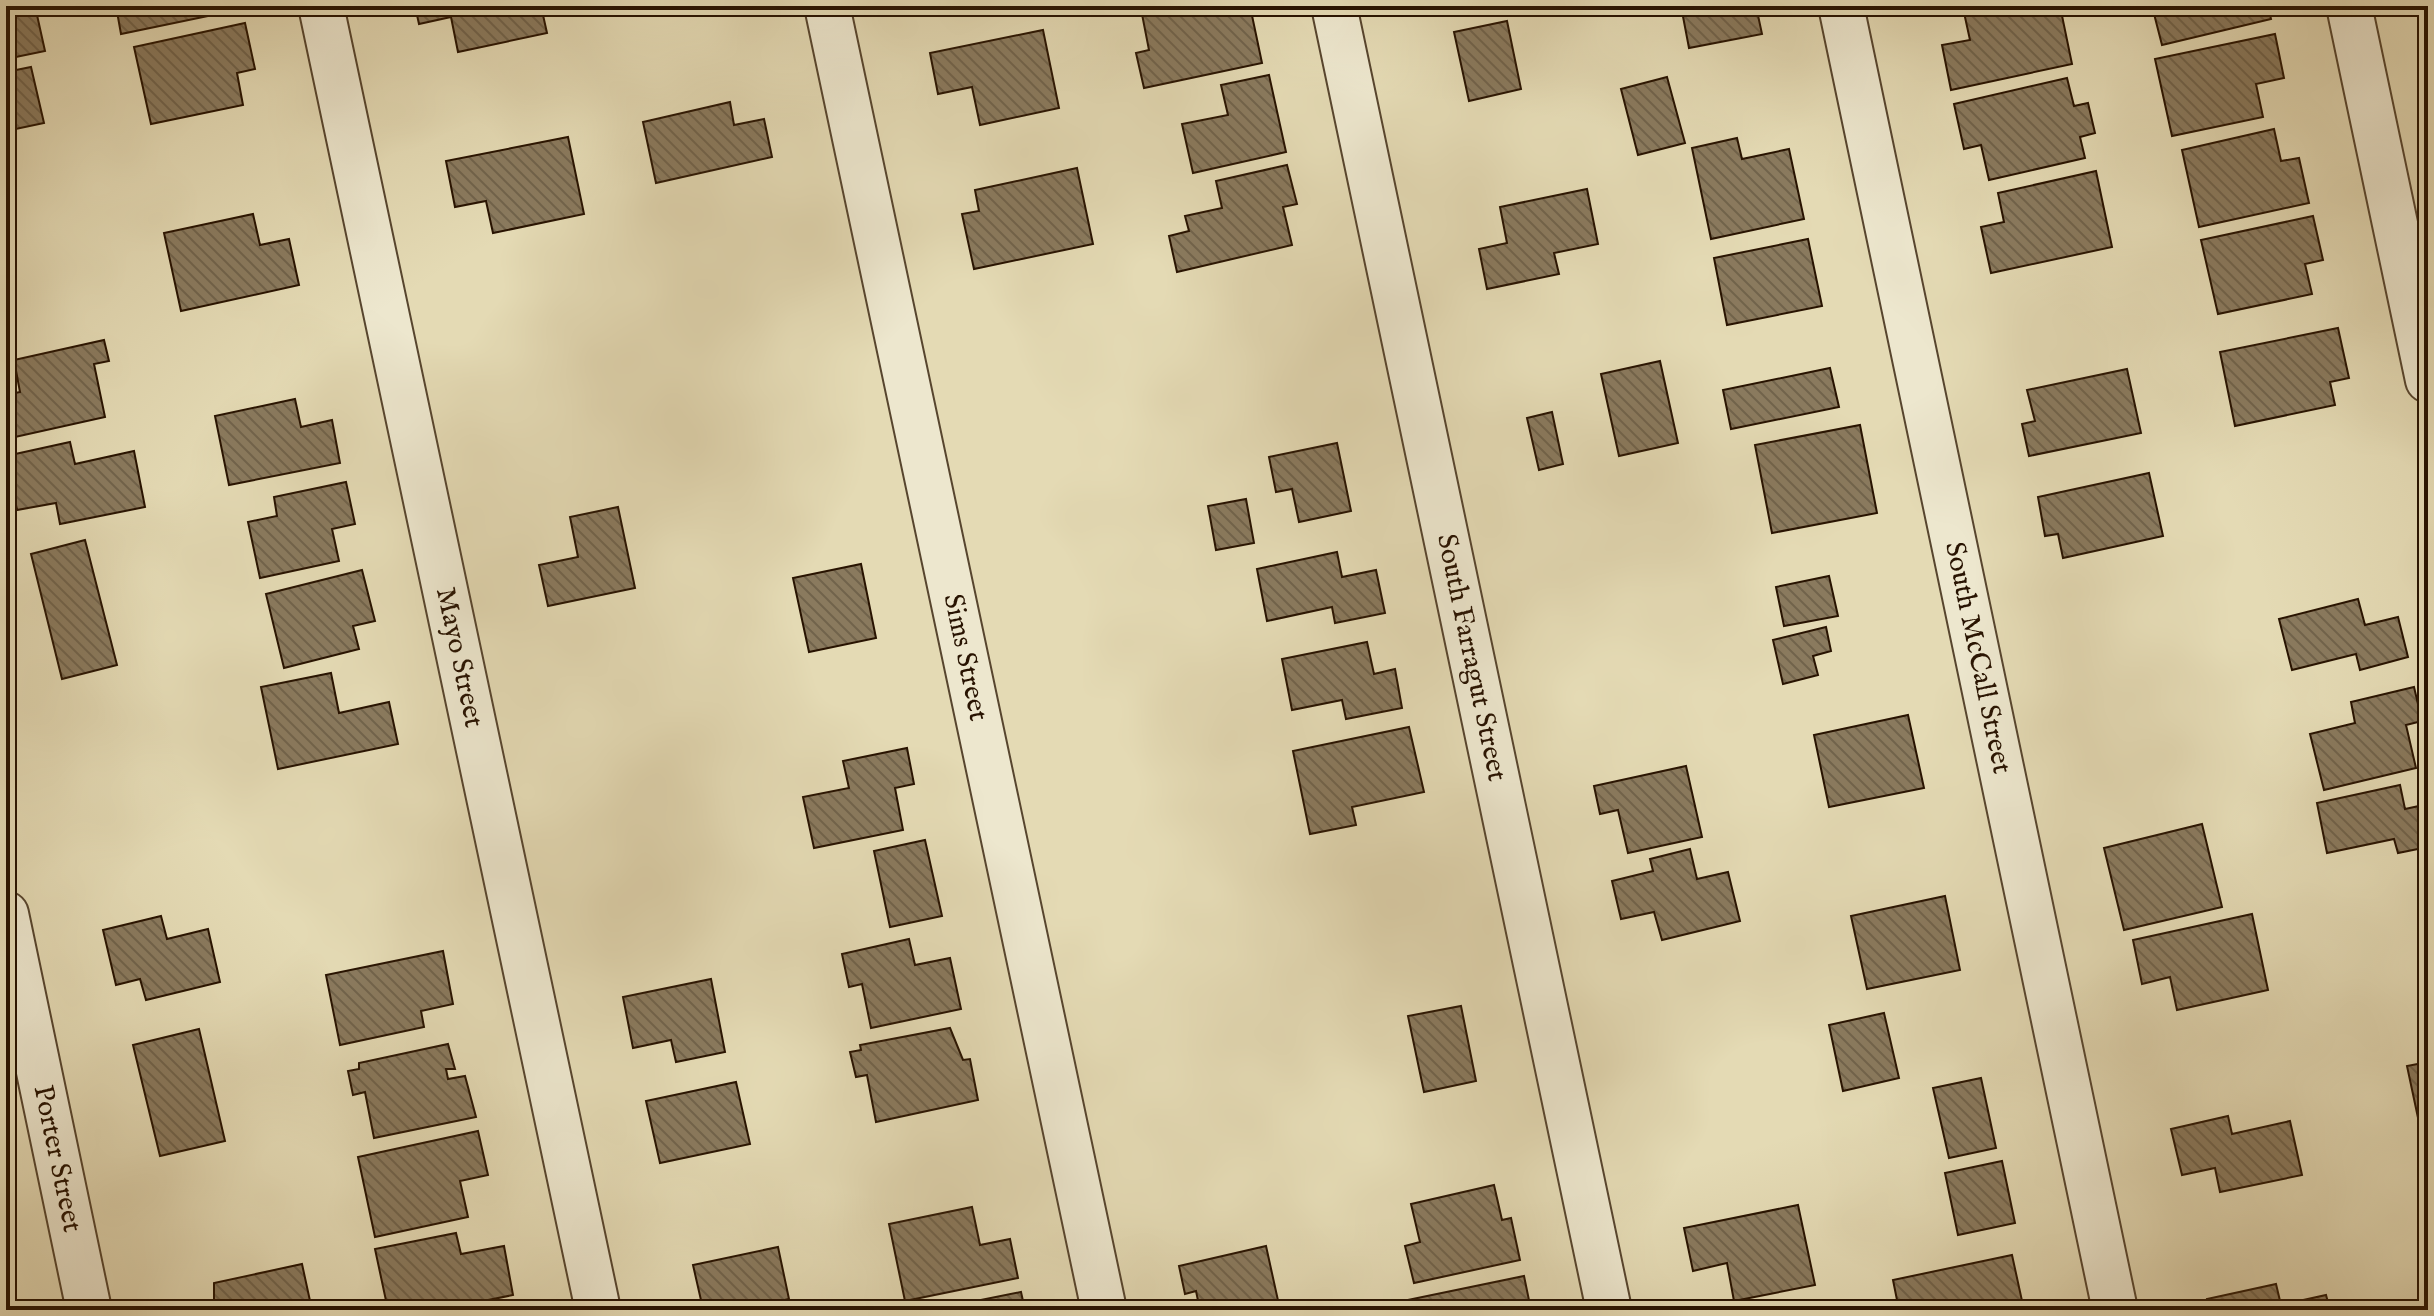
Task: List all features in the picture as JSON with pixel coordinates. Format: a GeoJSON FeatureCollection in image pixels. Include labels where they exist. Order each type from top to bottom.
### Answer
{"type":"FeatureCollection","features":[{"type":"Feature","properties":{"kind":"street","name":"Mayo Street"},"geometry":{"type":"LineString","coordinates":[[321,6],[598,1310]]}},
{"type":"Feature","properties":{"kind":"street","name":"Sims Street"},"geometry":{"type":"LineString","coordinates":[[827,6],[1104,1310]]}},
{"type":"Feature","properties":{"kind":"street","name":"South Farragut Street"},"geometry":{"type":"LineString","coordinates":[[1334,6],[1609,1310]]}},
{"type":"Feature","properties":{"kind":"street","name":"South McCall Street"},"geometry":{"type":"LineString","coordinates":[[1841,6],[2115,1310]]}},
{"type":"Feature","properties":{"kind":"street"},"geometry":{"type":"LineString","coordinates":[[2349,6],[2428,380]]}},
{"type":"Feature","properties":{"kind":"street","name":"Porter Street"},"geometry":{"type":"LineString","coordinates":[[6,914],[89,1310]]}},
{"type":"Feature","properties":{"kind":"building"},"geometry":{"type":"Polygon","coordinates":[[[6,6],[35,6],[45,51],[6,59],[6,6]]]}},
{"type":"Feature","properties":{"kind":"building"},"geometry":{"type":"Polygon","coordinates":[[[116,6],[242,6],[242,9],[121,34],[116,6]]]}},
{"type":"Feature","properties":{"kind":"building"},"geometry":{"type":"Polygon","coordinates":[[[415,6],[541,6],[547,33],[458,52],[451,17],[419,24],[415,6]]]}},
{"type":"Feature","properties":{"kind":"building"},"geometry":{"type":"Polygon","coordinates":[[[1153,6],[1250,6],[1262,63],[1144,88],[1136,53],[1149,50],[1141,9],[1153,6]]]}},
{"type":"Feature","properties":{"kind":"building"},"geometry":{"type":"Polygon","coordinates":[[[1681,6],[1756,6],[1762,34],[1689,48],[1681,6]]]}},
{"type":"Feature","properties":{"kind":"building"},"geometry":{"type":"Polygon","coordinates":[[[2060,6],[2072,64],[1951,90],[1942,45],[1970,40],[1963,8],[2060,6]]]}},
{"type":"Feature","properties":{"kind":"building"},"geometry":{"type":"Polygon","coordinates":[[[2152,6],[2268,6],[2271,19],[2162,45],[2152,6]]]}},
{"type":"Feature","properties":{"kind":"building"},"geometry":{"type":"Polygon","coordinates":[[[1507,21],[1521,89],[1469,101],[1454,32],[1507,21]]]}},
{"type":"Feature","properties":{"kind":"building"},"geometry":{"type":"Polygon","coordinates":[[[245,23],[255,69],[237,73],[243,105],[151,124],[134,47],[245,23]]]}},
{"type":"Feature","properties":{"kind":"building"},"geometry":{"type":"Polygon","coordinates":[[[1043,30],[1059,108],[980,125],[972,87],[938,94],[930,53],[1043,30]]]}},
{"type":"Feature","properties":{"kind":"building"},"geometry":{"type":"Polygon","coordinates":[[[2275,34],[2284,78],[2256,84],[2263,117],[2172,136],[2155,59],[2275,34]]]}},
{"type":"Feature","properties":{"kind":"building"},"geometry":{"type":"Polygon","coordinates":[[[31,67],[44,123],[6,131],[6,72],[31,67]]]}},
{"type":"Feature","properties":{"kind":"building"},"geometry":{"type":"Polygon","coordinates":[[[1269,75],[1286,152],[1193,173],[1182,124],[1228,115],[1221,85],[1269,75]]]}},
{"type":"Feature","properties":{"kind":"building"},"geometry":{"type":"Polygon","coordinates":[[[1667,77],[1685,143],[1638,155],[1621,89],[1667,77]]]}},
{"type":"Feature","properties":{"kind":"building"},"geometry":{"type":"Polygon","coordinates":[[[2067,78],[2074,106],[2088,103],[2095,133],[2080,137],[2085,158],[1989,180],[1981,145],[1964,149],[1954,104],[2067,78]]]}},
{"type":"Feature","properties":{"kind":"building"},"geometry":{"type":"Polygon","coordinates":[[[730,102],[734,125],[764,119],[772,157],[656,183],[643,122],[730,102]]]}},
{"type":"Feature","properties":{"kind":"building"},"geometry":{"type":"Polygon","coordinates":[[[2274,129],[2281,161],[2299,158],[2309,203],[2199,227],[2182,150],[2274,129]]]}},
{"type":"Feature","properties":{"kind":"building"},"geometry":{"type":"Polygon","coordinates":[[[568,137],[584,214],[493,233],[486,201],[455,207],[446,161],[568,137]]]}},
{"type":"Feature","properties":{"kind":"building"},"geometry":{"type":"Polygon","coordinates":[[[1737,138],[1742,159],[1789,149],[1804,219],[1711,239],[1692,148],[1737,138]]]}},
{"type":"Feature","properties":{"kind":"building"},"geometry":{"type":"Polygon","coordinates":[[[1287,165],[1297,204],[1283,207],[1292,245],[1177,272],[1169,236],[1189,231],[1185,216],[1222,208],[1216,181],[1287,165]]]}},
{"type":"Feature","properties":{"kind":"building"},"geometry":{"type":"Polygon","coordinates":[[[1077,168],[1093,244],[974,269],[962,214],[979,211],[975,190],[1077,168]]]}},
{"type":"Feature","properties":{"kind":"building"},"geometry":{"type":"Polygon","coordinates":[[[2096,171],[2112,247],[1991,273],[1981,227],[2004,222],[1998,193],[2096,171]]]}},
{"type":"Feature","properties":{"kind":"building"},"geometry":{"type":"Polygon","coordinates":[[[1587,189],[1598,244],[1554,253],[1559,274],[1487,289],[1479,249],[1507,243],[1500,207],[1587,189]]]}},
{"type":"Feature","properties":{"kind":"building"},"geometry":{"type":"Polygon","coordinates":[[[253,214],[260,245],[289,239],[299,285],[181,311],[164,233],[253,214]]]}},
{"type":"Feature","properties":{"kind":"building"},"geometry":{"type":"Polygon","coordinates":[[[2313,216],[2323,260],[2305,264],[2312,294],[2218,314],[2201,240],[2313,216]]]}},
{"type":"Feature","properties":{"kind":"building"},"geometry":{"type":"Polygon","coordinates":[[[1808,239],[1822,306],[1727,325],[1714,258],[1808,239]]]}},
{"type":"Feature","properties":{"kind":"building"},"geometry":{"type":"Polygon","coordinates":[[[2338,328],[2349,378],[2330,382],[2335,405],[2235,426],[2220,352],[2338,328]]]}},
{"type":"Feature","properties":{"kind":"building"},"geometry":{"type":"Polygon","coordinates":[[[104,340],[109,361],[94,364],[105,417],[6,439],[6,395],[20,392],[14,360],[104,340]]]}},
{"type":"Feature","properties":{"kind":"building"},"geometry":{"type":"Polygon","coordinates":[[[1660,361],[1678,443],[1619,456],[1601,374],[1660,361]]]}},
{"type":"Feature","properties":{"kind":"building"},"geometry":{"type":"Polygon","coordinates":[[[1830,368],[1839,407],[1731,429],[1723,390],[1830,368]]]}},
{"type":"Feature","properties":{"kind":"building"},"geometry":{"type":"Polygon","coordinates":[[[2127,369],[2141,433],[2029,456],[2022,424],[2035,421],[2027,390],[2127,369]]]}},
{"type":"Feature","properties":{"kind":"building"},"geometry":{"type":"Polygon","coordinates":[[[295,399],[301,427],[332,420],[340,463],[229,485],[215,416],[295,399]]]}},
{"type":"Feature","properties":{"kind":"building"},"geometry":{"type":"Polygon","coordinates":[[[1552,412],[1563,464],[1539,470],[1527,418],[1552,412]]]}},
{"type":"Feature","properties":{"kind":"building"},"geometry":{"type":"Polygon","coordinates":[[[1860,425],[1877,513],[1772,533],[1755,445],[1860,425]]]}},
{"type":"Feature","properties":{"kind":"building"},"geometry":{"type":"Polygon","coordinates":[[[70,442],[75,464],[134,451],[145,507],[60,524],[56,503],[17,510],[6,456],[70,442]]]}},
{"type":"Feature","properties":{"kind":"building"},"geometry":{"type":"Polygon","coordinates":[[[1337,443],[1351,511],[1299,522],[1292,489],[1276,492],[1269,457],[1337,443]]]}},
{"type":"Feature","properties":{"kind":"building"},"geometry":{"type":"Polygon","coordinates":[[[2149,473],[2163,536],[2063,558],[2058,534],[2045,536],[2038,497],[2149,473]]]}},
{"type":"Feature","properties":{"kind":"building"},"geometry":{"type":"Polygon","coordinates":[[[346,482],[355,524],[332,529],[339,561],[260,578],[248,522],[277,516],[274,497],[346,482]]]}},
{"type":"Feature","properties":{"kind":"building"},"geometry":{"type":"Polygon","coordinates":[[[1246,499],[1254,543],[1216,550],[1208,506],[1246,499]]]}},
{"type":"Feature","properties":{"kind":"building"},"geometry":{"type":"Polygon","coordinates":[[[618,507],[635,588],[548,606],[539,565],[578,557],[570,517],[618,507]]]}},
{"type":"Feature","properties":{"kind":"building"},"geometry":{"type":"Polygon","coordinates":[[[85,540],[117,665],[62,679],[31,554],[85,540]]]}},
{"type":"Feature","properties":{"kind":"building"},"geometry":{"type":"Polygon","coordinates":[[[1337,552],[1342,577],[1376,570],[1385,613],[1335,623],[1332,607],[1267,621],[1257,569],[1337,552]]]}},
{"type":"Feature","properties":{"kind":"building"},"geometry":{"type":"Polygon","coordinates":[[[861,564],[876,638],[809,652],[793,578],[861,564]]]}},
{"type":"Feature","properties":{"kind":"building"},"geometry":{"type":"Polygon","coordinates":[[[362,570],[375,621],[353,626],[359,649],[284,668],[266,594],[362,570]]]}},
{"type":"Feature","properties":{"kind":"building"},"geometry":{"type":"Polygon","coordinates":[[[1829,576],[1838,616],[1784,626],[1776,587],[1829,576]]]}},
{"type":"Feature","properties":{"kind":"building"},"geometry":{"type":"Polygon","coordinates":[[[2358,599],[2365,625],[2398,617],[2408,657],[2360,670],[2356,654],[2292,670],[2279,619],[2358,599]]]}},
{"type":"Feature","properties":{"kind":"building"},"geometry":{"type":"Polygon","coordinates":[[[1826,627],[1831,651],[1813,656],[1818,675],[1783,684],[1773,640],[1826,627]]]}},
{"type":"Feature","properties":{"kind":"building"},"geometry":{"type":"Polygon","coordinates":[[[1367,642],[1374,674],[1395,669],[1402,708],[1346,719],[1342,700],[1292,710],[1282,659],[1367,642]]]}},
{"type":"Feature","properties":{"kind":"building"},"geometry":{"type":"Polygon","coordinates":[[[331,673],[339,713],[389,702],[398,744],[278,769],[261,687],[331,673]]]}},
{"type":"Feature","properties":{"kind":"building"},"geometry":{"type":"Polygon","coordinates":[[[2414,687],[2422,721],[2406,725],[2416,768],[2324,790],[2310,734],[2355,723],[2351,702],[2414,687]]]}},
{"type":"Feature","properties":{"kind":"building"},"geometry":{"type":"Polygon","coordinates":[[[1908,715],[1924,788],[1829,807],[1814,735],[1908,715]]]}},
{"type":"Feature","properties":{"kind":"building"},"geometry":{"type":"Polygon","coordinates":[[[1409,727],[1424,792],[1352,807],[1356,825],[1310,834],[1293,751],[1409,727]]]}},
{"type":"Feature","properties":{"kind":"building"},"geometry":{"type":"Polygon","coordinates":[[[907,748],[914,784],[895,788],[903,830],[814,848],[803,797],[849,788],[843,761],[907,748]]]}},
{"type":"Feature","properties":{"kind":"building"},"geometry":{"type":"Polygon","coordinates":[[[1686,766],[1702,837],[1628,853],[1618,810],[1600,814],[1594,786],[1686,766]]]}},
{"type":"Feature","properties":{"kind":"building"},"geometry":{"type":"Polygon","coordinates":[[[2400,785],[2405,809],[2428,804],[2428,847],[2398,853],[2394,839],[2327,853],[2317,803],[2400,785]]]}},
{"type":"Feature","properties":{"kind":"building"},"geometry":{"type":"Polygon","coordinates":[[[2202,824],[2222,907],[2124,930],[2104,848],[2202,824]]]}},
{"type":"Feature","properties":{"kind":"building"},"geometry":{"type":"Polygon","coordinates":[[[925,840],[942,916],[890,927],[874,851],[925,840]]]}},
{"type":"Feature","properties":{"kind":"building"},"geometry":{"type":"Polygon","coordinates":[[[1690,849],[1697,879],[1728,872],[1740,921],[1662,940],[1654,912],[1621,919],[1612,881],[1653,871],[1650,859],[1690,849]]]}},
{"type":"Feature","properties":{"kind":"building"},"geometry":{"type":"Polygon","coordinates":[[[1945,896],[1960,970],[1867,989],[1851,916],[1945,896]]]}},
{"type":"Feature","properties":{"kind":"building"},"geometry":{"type":"Polygon","coordinates":[[[2252,914],[2268,990],[2177,1010],[2170,977],[2142,984],[2133,940],[2252,914]]]}},
{"type":"Feature","properties":{"kind":"building"},"geometry":{"type":"Polygon","coordinates":[[[161,916],[167,939],[208,929],[220,982],[146,1000],[140,979],[116,985],[103,930],[161,916]]]}},
{"type":"Feature","properties":{"kind":"building"},"geometry":{"type":"Polygon","coordinates":[[[909,939],[915,965],[950,958],[961,1009],[871,1028],[862,984],[849,987],[842,954],[909,939]]]}},
{"type":"Feature","properties":{"kind":"building"},"geometry":{"type":"Polygon","coordinates":[[[443,951],[453,1004],[421,1011],[424,1027],[340,1045],[326,975],[443,951]]]}},
{"type":"Feature","properties":{"kind":"building"},"geometry":{"type":"Polygon","coordinates":[[[711,979],[725,1052],[676,1062],[671,1040],[633,1048],[623,997],[711,979]]]}},
{"type":"Feature","properties":{"kind":"building"},"geometry":{"type":"Polygon","coordinates":[[[1461,1006],[1476,1081],[1424,1092],[1408,1016],[1461,1006]]]}},
{"type":"Feature","properties":{"kind":"building"},"geometry":{"type":"Polygon","coordinates":[[[1884,1013],[1899,1078],[1843,1091],[1829,1025],[1884,1013]]]}},
{"type":"Feature","properties":{"kind":"building"},"geometry":{"type":"Polygon","coordinates":[[[950,1028],[963,1060],[970,1059],[978,1100],[876,1122],[867,1075],[856,1077],[850,1052],[861,1050],[860,1045],[950,1028]]]}},
{"type":"Feature","properties":{"kind":"building"},"geometry":{"type":"Polygon","coordinates":[[[199,1029],[225,1141],[160,1156],[133,1045],[199,1029]]]}},
{"type":"Feature","properties":{"kind":"building"},"geometry":{"type":"Polygon","coordinates":[[[448,1044],[455,1069],[446,1069],[448,1079],[465,1076],[476,1117],[374,1138],[365,1092],[353,1095],[348,1071],[359,1069],[359,1063],[448,1044]]]}},
{"type":"Feature","properties":{"kind":"building"},"geometry":{"type":"Polygon","coordinates":[[[2428,1062],[2428,1145],[2424,1146],[2407,1066],[2428,1062]]]}},
{"type":"Feature","properties":{"kind":"building"},"geometry":{"type":"Polygon","coordinates":[[[1981,1078],[1996,1148],[1949,1158],[1933,1088],[1981,1078]]]}},
{"type":"Feature","properties":{"kind":"building"},"geometry":{"type":"Polygon","coordinates":[[[736,1082],[750,1144],[660,1163],[646,1101],[736,1082]]]}},
{"type":"Feature","properties":{"kind":"building"},"geometry":{"type":"Polygon","coordinates":[[[2228,1116],[2232,1134],[2290,1121],[2302,1175],[2220,1192],[2215,1168],[2182,1175],[2171,1129],[2228,1116]]]}},
{"type":"Feature","properties":{"kind":"building"},"geometry":{"type":"Polygon","coordinates":[[[478,1131],[488,1175],[460,1181],[468,1217],[375,1237],[358,1157],[478,1131]]]}},
{"type":"Feature","properties":{"kind":"building"},"geometry":{"type":"Polygon","coordinates":[[[2002,1161],[2015,1223],[1958,1235],[1945,1173],[2002,1161]]]}},
{"type":"Feature","properties":{"kind":"building"},"geometry":{"type":"Polygon","coordinates":[[[1494,1185],[1502,1220],[1511,1218],[1520,1260],[1414,1283],[1405,1246],[1420,1242],[1411,1204],[1494,1185]]]}},
{"type":"Feature","properties":{"kind":"building"},"geometry":{"type":"Polygon","coordinates":[[[1798,1205],[1815,1285],[1734,1301],[1727,1263],[1693,1271],[1684,1228],[1798,1205]]]}},
{"type":"Feature","properties":{"kind":"building"},"geometry":{"type":"Polygon","coordinates":[[[972,1207],[980,1245],[1010,1239],[1018,1278],[905,1301],[889,1224],[972,1207]]]}},
{"type":"Feature","properties":{"kind":"building"},"geometry":{"type":"Polygon","coordinates":[[[456,1233],[461,1254],[504,1246],[513,1295],[439,1310],[388,1310],[375,1249],[456,1233]]]}},
{"type":"Feature","properties":{"kind":"building"},"geometry":{"type":"Polygon","coordinates":[[[1266,1246],[1279,1305],[1257,1310],[1200,1310],[1196,1291],[1185,1294],[1179,1266],[1266,1246]]]}},
{"type":"Feature","properties":{"kind":"building"},"geometry":{"type":"Polygon","coordinates":[[[778,1247],[789,1299],[740,1310],[698,1310],[703,1309],[693,1265],[778,1247]]]}},
{"type":"Feature","properties":{"kind":"building"},"geometry":{"type":"Polygon","coordinates":[[[2012,1255],[2024,1310],[1899,1310],[1893,1280],[2012,1255]]]}},
{"type":"Feature","properties":{"kind":"building"},"geometry":{"type":"Polygon","coordinates":[[[302,1264],[312,1310],[214,1310],[214,1283],[302,1264]]]}},
{"type":"Feature","properties":{"kind":"building"},"geometry":{"type":"Polygon","coordinates":[[[1524,1276],[1531,1310],[1400,1310],[1398,1302],[1524,1276]]]}},
{"type":"Feature","properties":{"kind":"building"},"geometry":{"type":"Polygon","coordinates":[[[2276,1284],[2281,1305],[2326,1295],[2330,1310],[2209,1310],[2207,1299],[2276,1284]]]}},
{"type":"Feature","properties":{"kind":"building"},"geometry":{"type":"Polygon","coordinates":[[[6,1287],[11,1310],[6,1310],[6,1287]]]}},
{"type":"Feature","properties":{"kind":"building"},"geometry":{"type":"Polygon","coordinates":[[[1021,1292],[1025,1310],[931,1310],[1021,1292]]]}}]}
